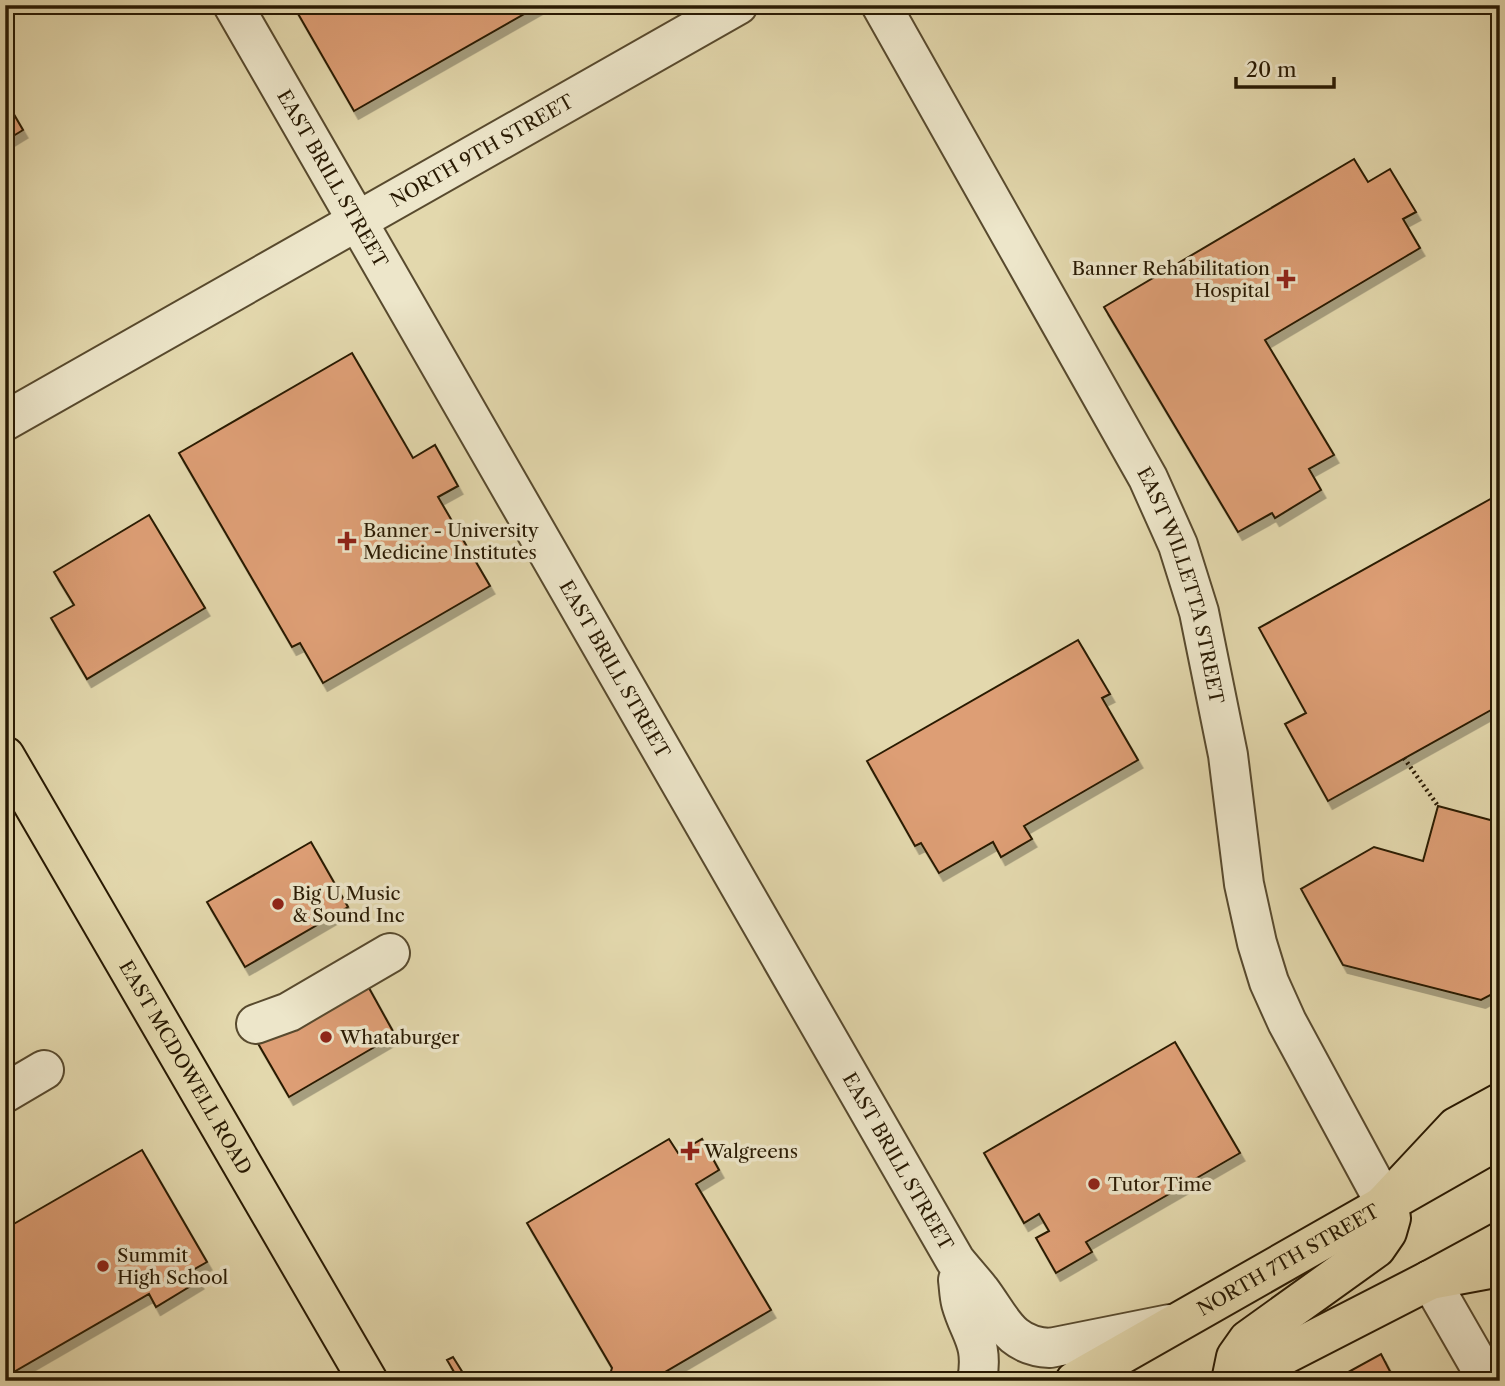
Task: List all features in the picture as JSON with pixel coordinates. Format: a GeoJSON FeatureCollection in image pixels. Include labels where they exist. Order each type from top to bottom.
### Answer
{"type":"FeatureCollection","features":[{"type":"Feature","properties":{"kind":"main road","name":"EAST MCDOWELL ROAD"},"geometry":{"type":"LineString","coordinates":[[5,756],[368,1381]]}},
{"type":"Feature","properties":{"kind":"main road"},"geometry":{"type":"LineString","coordinates":[[1232,1381],[1236,1357],[1248,1339],[1377,1248],[1387,1232],[1391,1218],[1385,1203],[1456,1127],[1500,1103]]}},
{"type":"Feature","properties":{"kind":"main road","name":"NORTH 7TH STREET"},"geometry":{"type":"LineString","coordinates":[[1076,1381],[1500,1139]]}},
{"type":"Feature","properties":{"kind":"main road"},"geometry":{"type":"LineString","coordinates":[[1232,1381],[1500,1242]]}},
{"type":"Feature","properties":{"kind":"main road"},"geometry":{"type":"LineString","coordinates":[[1430,1280],[1500,1267]]}},
{"type":"Feature","properties":{"kind":"street","name":"EAST BRILL STREET"},"geometry":{"type":"LineString","coordinates":[[233,5],[955,1260],[1006,1328],[1018,1340],[1035,1348],[1050,1348],[1177,1322]]}},
{"type":"Feature","properties":{"kind":"street","name":"NORTH 9TH STREET"},"geometry":{"type":"LineString","coordinates":[[5,421],[738,5]]}},
{"type":"Feature","properties":{"kind":"street","name":"EAST WILLETTA STREET"},"geometry":{"type":"LineString","coordinates":[[881,5],[1148,478],[1178,545],[1199,612],[1228,755],[1244,884],[1269,982],[1287,1022],[1385,1203]]}},
{"type":"Feature","properties":{"kind":"street"},"geometry":{"type":"LineString","coordinates":[[256,1024],[289,1012],[390,953]]}},
{"type":"Feature","properties":{"kind":"street"},"geometry":{"type":"LineString","coordinates":[[5,1093],[44,1070]]}},
{"type":"Feature","properties":{"kind":"street","name":"EAST BRILL STREET"},"geometry":{"type":"LineString","coordinates":[[955,1260],[962,1304],[977,1345],[977,1381]]}},
{"type":"Feature","properties":{"kind":"street"},"geometry":{"type":"LineString","coordinates":[[1430,1280],[1488,1381]]}},
{"type":"Feature","properties":{"kind":"path"},"geometry":{"type":"LineString","coordinates":[[1404,758],[1438,806]]}},
{"type":"Feature","properties":{"kind":"building"},"geometry":{"type":"Polygon","coordinates":[[[293,5],[540,5],[354,111],[293,5]]]}},
{"type":"Feature","properties":{"kind":"building"},"geometry":{"type":"Polygon","coordinates":[[[5,99],[23,130],[5,141],[5,99]]]}},
{"type":"Feature","properties":{"kind":"building"},"geometry":{"type":"Polygon","coordinates":[[[1354,159],[1368,182],[1390,169],[1416,212],[1403,219],[1420,248],[1265,340],[1334,455],[1309,469],[1321,490],[1275,518],[1272,513],[1238,532],[1104,307],[1354,159]]]}},
{"type":"Feature","properties":{"kind":"building","name":"Banner - University Medicine Institutes"},"geometry":{"type":"Polygon","coordinates":[[[352,353],[413,458],[435,445],[458,486],[438,497],[490,586],[323,683],[300,643],[292,647],[179,453],[352,353]]]}},
{"type":"Feature","properties":{"kind":"building"},"geometry":{"type":"Polygon","coordinates":[[[1494,497],[1500,508],[1500,705],[1328,801],[1285,724],[1306,713],[1259,628],[1494,497]]]}},
{"type":"Feature","properties":{"kind":"building"},"geometry":{"type":"Polygon","coordinates":[[[149,515],[205,608],[87,679],[51,618],[74,605],[54,572],[149,515]]]}},
{"type":"Feature","properties":{"kind":"building"},"geometry":{"type":"Polygon","coordinates":[[[1078,640],[1110,694],[1102,698],[1138,760],[1024,826],[1032,839],[1001,857],[993,842],[939,873],[921,843],[915,846],[867,761],[1078,640]]]}},
{"type":"Feature","properties":{"kind":"building"},"geometry":{"type":"Polygon","coordinates":[[[1500,801],[1500,990],[1481,1000],[1343,965],[1301,889],[1374,847],[1423,861],[1438,806],[1494,821],[1500,801]]]}},
{"type":"Feature","properties":{"kind":"building","name":"Big U Music & Sound Inc"},"geometry":{"type":"Polygon","coordinates":[[[311,842],[348,907],[245,967],[207,902],[311,842]]]}},
{"type":"Feature","properties":{"kind":"building","name":"Whataburger"},"geometry":{"type":"Polygon","coordinates":[[[364,979],[395,1035],[289,1097],[256,1040],[364,979]]]}},
{"type":"Feature","properties":{"kind":"building","name":"Tutor Time"},"geometry":{"type":"Polygon","coordinates":[[[1175,1042],[1240,1153],[1086,1242],[1092,1252],[1056,1273],[1036,1238],[1049,1231],[1039,1214],[1024,1223],[984,1153],[1175,1042]]]}},
{"type":"Feature","properties":{"kind":"building","name":"Walgreens"},"geometry":{"type":"Polygon","coordinates":[[[669,1139],[678,1153],[702,1139],[719,1170],[696,1184],[771,1310],[654,1381],[608,1381],[612,1368],[527,1223],[669,1139]]]}},
{"type":"Feature","properties":{"kind":"building","name":"Summit High School"},"geometry":{"type":"Polygon","coordinates":[[[142,1150],[207,1262],[193,1270],[199,1281],[156,1307],[149,1294],[5,1377],[5,1229],[142,1150]]]}},
{"type":"Feature","properties":{"kind":"building"},"geometry":{"type":"Polygon","coordinates":[[[1381,1354],[1395,1381],[1332,1381],[1381,1354]]]}},
{"type":"Feature","properties":{"kind":"building"},"geometry":{"type":"Polygon","coordinates":[[[453,1357],[463,1373],[457,1377],[447,1360],[453,1357]]]}},
{"type":"Feature","properties":{"kind":"place","name":"Banner Rehabilitation Hospital"},"geometry":{"type":"Point","coordinates":[1286,279]}},
{"type":"Feature","properties":{"kind":"place","name":"Banner - University Medicine Institutes"},"geometry":{"type":"Point","coordinates":[347,541]}},
{"type":"Feature","properties":{"kind":"place","name":"Big U Music & Sound Inc"},"geometry":{"type":"Point","coordinates":[278,904]}},
{"type":"Feature","properties":{"kind":"place","name":"Whataburger"},"geometry":{"type":"Point","coordinates":[326,1037]}},
{"type":"Feature","properties":{"kind":"place","name":"Walgreens"},"geometry":{"type":"Point","coordinates":[690,1151]}},
{"type":"Feature","properties":{"kind":"place","name":"Tutor Time"},"geometry":{"type":"Point","coordinates":[1094,1184]}},
{"type":"Feature","properties":{"kind":"place","name":"Summit High School"},"geometry":{"type":"Point","coordinates":[103,1266]}}]}
